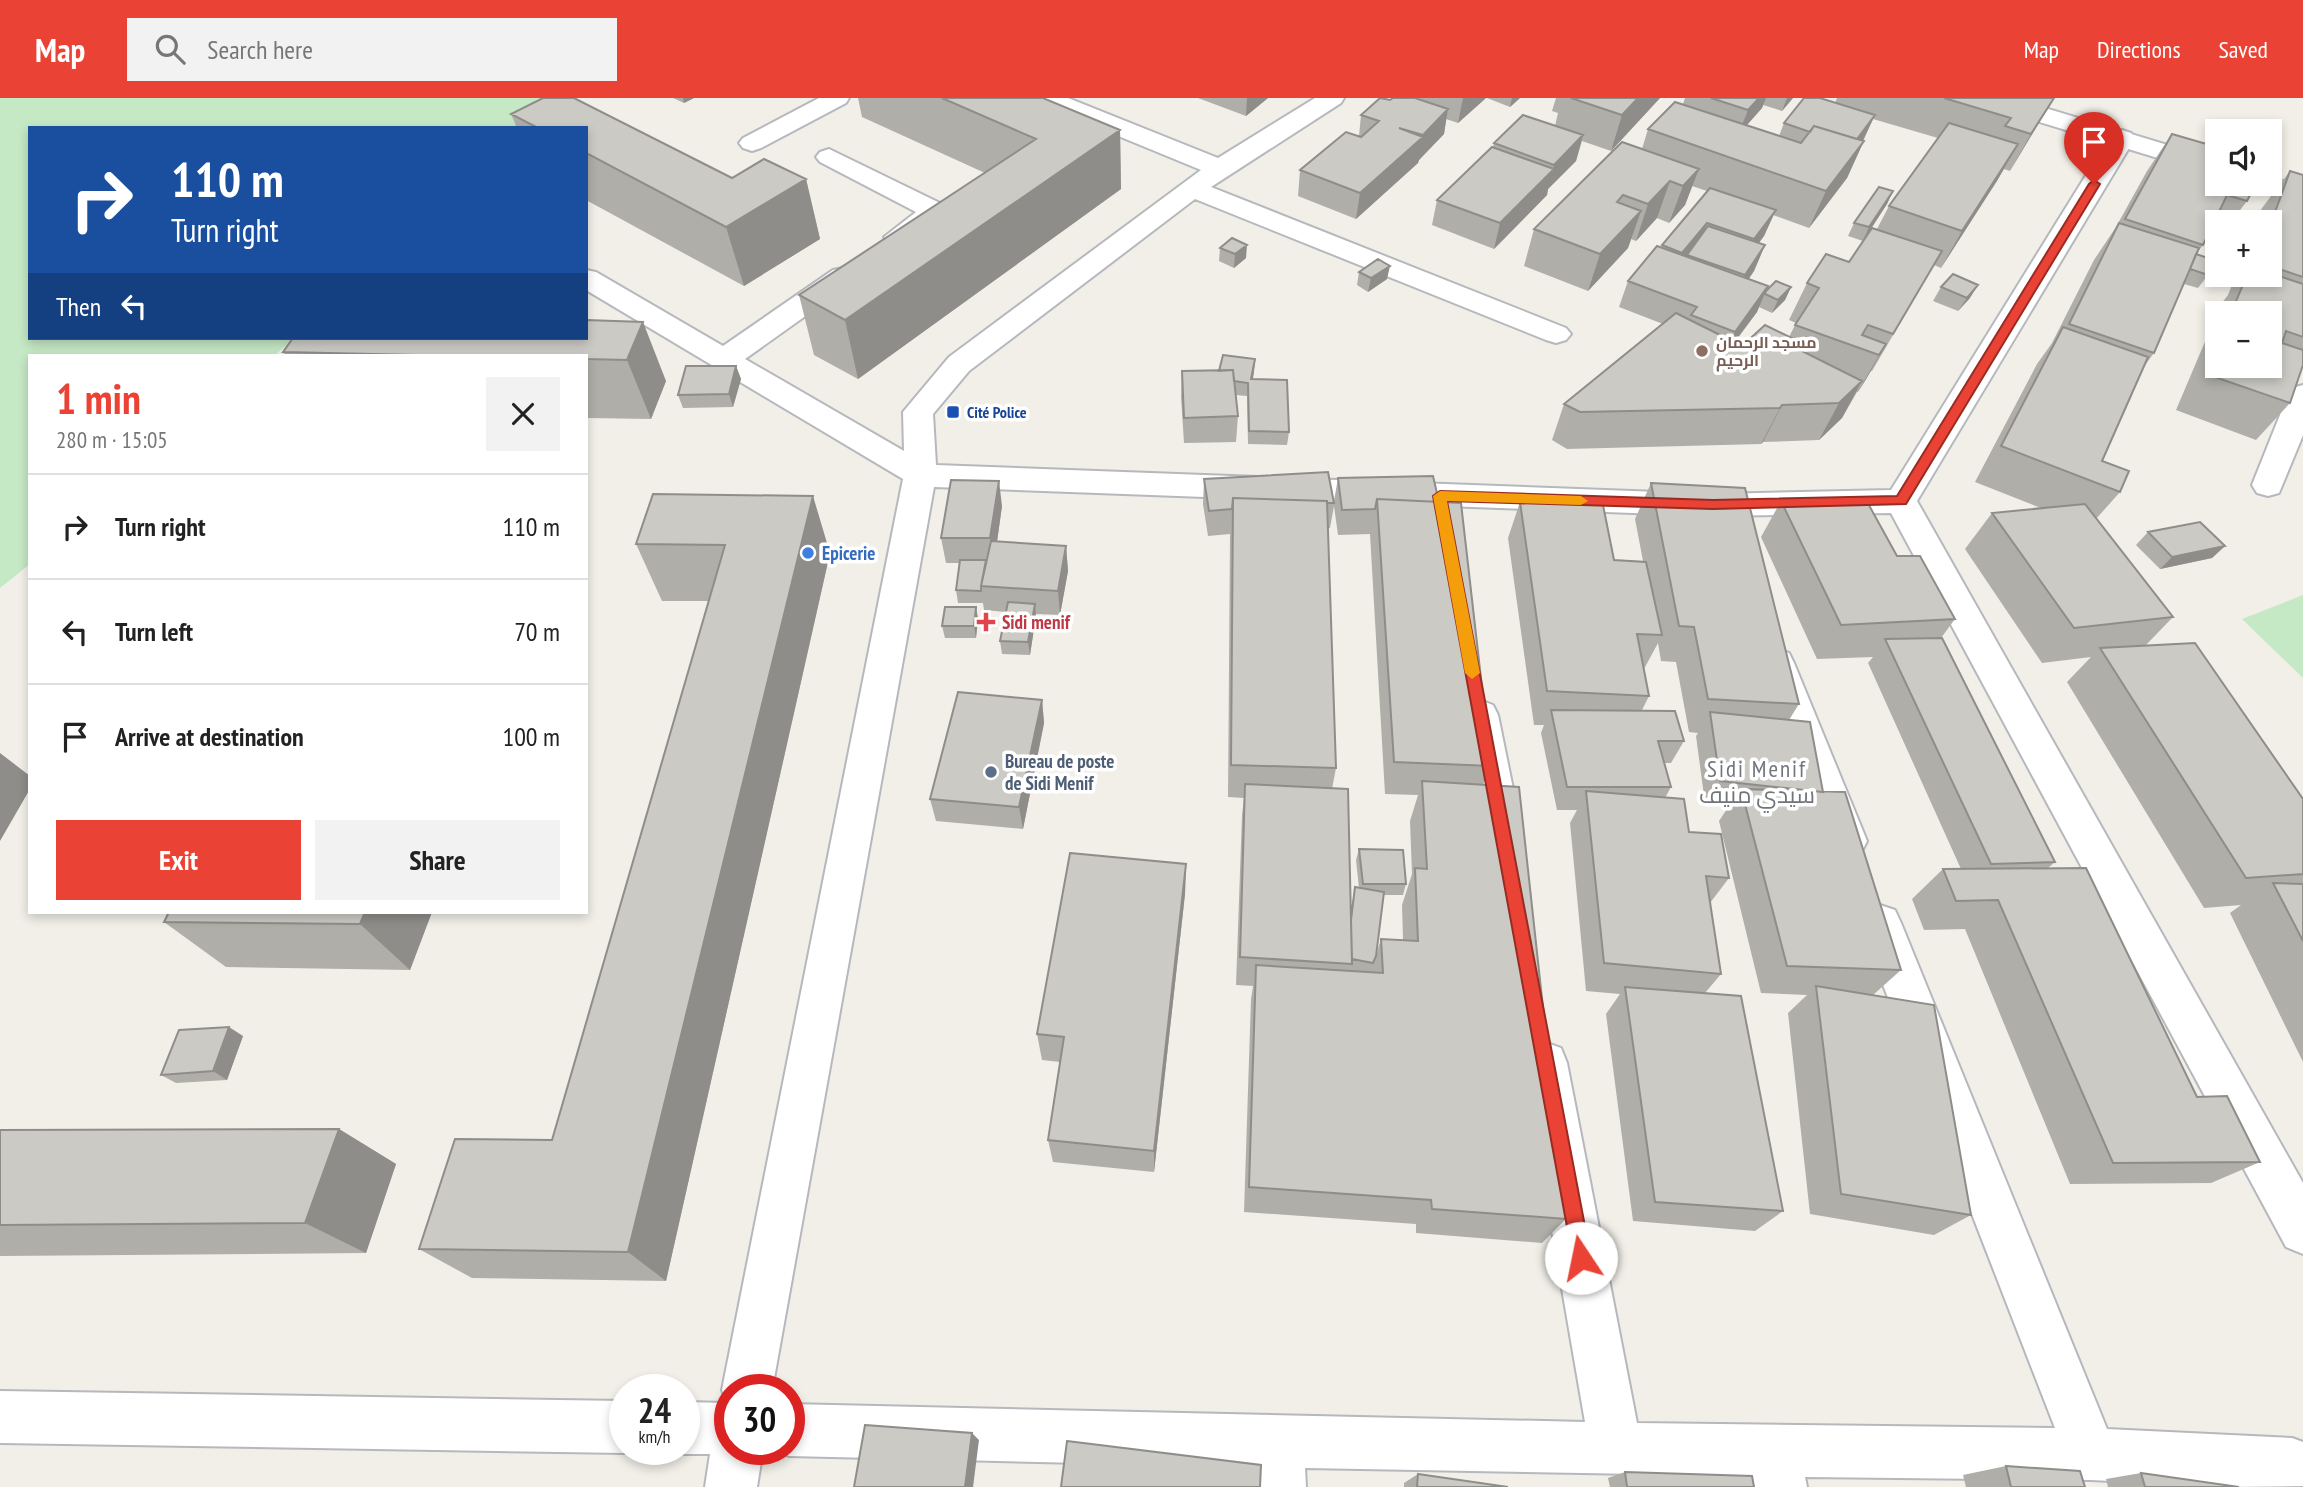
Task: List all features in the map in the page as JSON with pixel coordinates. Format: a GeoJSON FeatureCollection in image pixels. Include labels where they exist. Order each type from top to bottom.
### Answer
{"type":"FeatureCollection","features":[{"type":"Feature","properties":{"kind":"street"},"geometry":{"type":"LineString","coordinates":[[752,143],[836,98]]}},
{"type":"Feature","properties":{"kind":"street"},"geometry":{"type":"LineString","coordinates":[[1046,98],[1206,178],[1556,334]]}},
{"type":"Feature","properties":{"kind":"street"},"geometry":{"type":"LineString","coordinates":[[750,1374],[920,475],[918,412],[959,364],[1206,178],[1332,98]]}},
{"type":"Feature","properties":{"kind":"street"},"geometry":{"type":"LineString","coordinates":[[1986,98],[2205,164]]}},
{"type":"Feature","properties":{"kind":"street"},"geometry":{"type":"LineString","coordinates":[[1901,501],[2122,138]]}},
{"type":"Feature","properties":{"kind":"street"},"geometry":{"type":"LineString","coordinates":[[724,359],[935,211],[829,157]]}},
{"type":"Feature","properties":{"kind":"street"},"geometry":{"type":"LineString","coordinates":[[2282,189],[2303,195]]}},
{"type":"Feature","properties":{"kind":"street"},"geometry":{"type":"LineString","coordinates":[[588,279],[920,475],[1713,505],[1901,501]]}},
{"type":"Feature","properties":{"kind":"street"},"geometry":{"type":"LineString","coordinates":[[2268,485],[2303,395]]}},
{"type":"Feature","properties":{"kind":"street"},"geometry":{"type":"LineString","coordinates":[[1440,496],[1447,537]]}},
{"type":"Feature","properties":{"kind":"street"},"geometry":{"type":"LineString","coordinates":[[1901,501],[2303,1230]]}},
{"type":"Feature","properties":{"kind":"street"},"geometry":{"type":"LineString","coordinates":[[1713,505],[1729,544]]}},
{"type":"Feature","properties":{"kind":"street"},"geometry":{"type":"LineString","coordinates":[[1760,622],[2091,1454]]}},
{"type":"Feature","properties":{"kind":"street"},"geometry":{"type":"LineString","coordinates":[[1472,673],[1510,877]]}},
{"type":"Feature","properties":{"kind":"street"},"geometry":{"type":"LineString","coordinates":[[1538,1027],[1616,1449]]}},
{"type":"Feature","properties":{"kind":"street"},"geometry":{"type":"LineString","coordinates":[[0,1417],[609,1427]]}},
{"type":"Feature","properties":{"kind":"street"},"geometry":{"type":"LineString","coordinates":[[805,1431],[1278,1464],[1616,1449],[1776,1469],[2091,1454],[2300,1467]]}},
{"type":"Feature","properties":{"kind":"street"},"geometry":{"type":"LineString","coordinates":[[731,1487],[734,1465]]}},
{"type":"Feature","properties":{"kind":"green space"},"geometry":{"type":"Polygon","coordinates":[[[0,98],[546,98],[521,126],[28,126],[28,340],[293,340],[276,354],[28,354],[28,566],[0,588],[0,98]]]}},
{"type":"Feature","properties":{"kind":"green space"},"geometry":{"type":"Polygon","coordinates":[[[2303,595],[2303,678],[2242,619],[2303,595]]]}},
{"type":"Feature","properties":{"kind":"building"},"geometry":{"type":"Polygon","coordinates":[[[543,98],[574,98],[732,178],[764,159],[806,179],[726,227],[588,154],[588,126],[534,126],[511,114],[543,98]]]}},
{"type":"Feature","properties":{"kind":"building"},"geometry":{"type":"Polygon","coordinates":[[[942,98],[1043,98],[1120,130],[845,320],[799,295],[1036,139],[942,98]]]}},
{"type":"Feature","properties":{"kind":"building"},"geometry":{"type":"Polygon","coordinates":[[[1380,98],[1415,98],[1448,109],[1423,135],[1399,128],[1423,137],[1360,193],[1300,170],[1346,132],[1361,137],[1379,121],[1361,115],[1380,98]]]}},
{"type":"Feature","properties":{"kind":"building"},"geometry":{"type":"Polygon","coordinates":[[[1571,98],[1638,98],[1622,115],[1571,98]]]}},
{"type":"Feature","properties":{"kind":"building"},"geometry":{"type":"Polygon","coordinates":[[[1711,98],[1759,98],[1748,110],[1711,98]]]}},
{"type":"Feature","properties":{"kind":"building"},"geometry":{"type":"Polygon","coordinates":[[[1804,98],[1820,98],[1875,115],[1857,139],[1814,126],[1810,132],[1784,123],[1804,98]]]}},
{"type":"Feature","properties":{"kind":"building"},"geometry":{"type":"Polygon","coordinates":[[[1944,98],[2054,98],[2031,134],[2005,126],[2011,118],[1944,98]]]}},
{"type":"Feature","properties":{"kind":"building"},"geometry":{"type":"Polygon","coordinates":[[[1675,102],[1801,143],[1814,126],[1864,141],[1826,191],[1648,129],[1675,102]]]}},
{"type":"Feature","properties":{"kind":"building"},"geometry":{"type":"Polygon","coordinates":[[[1523,115],[1583,135],[1554,165],[1494,143],[1523,115]]]}},
{"type":"Feature","properties":{"kind":"building"},"geometry":{"type":"Polygon","coordinates":[[[1949,123],[2018,144],[1962,231],[1889,206],[1949,123]]]}},
{"type":"Feature","properties":{"kind":"building"},"geometry":{"type":"Polygon","coordinates":[[[2172,134],[2205,144],[2205,196],[2227,196],[2220,210],[2205,210],[2203,245],[2125,219],[2172,134]]]}},
{"type":"Feature","properties":{"kind":"building"},"geometry":{"type":"Polygon","coordinates":[[[1622,142],[1699,169],[1683,186],[1670,181],[1648,204],[1623,195],[1617,202],[1641,211],[1600,254],[1534,229],[1622,142]]]}},
{"type":"Feature","properties":{"kind":"building"},"geometry":{"type":"Polygon","coordinates":[[[1492,147],[1554,169],[1500,223],[1437,200],[1492,147]]]}},
{"type":"Feature","properties":{"kind":"building"},"geometry":{"type":"Polygon","coordinates":[[[2290,171],[2303,175],[2303,277],[2282,270],[2282,210],[2276,210],[2290,171]]]}},
{"type":"Feature","properties":{"kind":"building"},"geometry":{"type":"Polygon","coordinates":[[[1879,187],[1893,191],[1869,227],[1854,223],[1879,187]]]}},
{"type":"Feature","properties":{"kind":"building"},"geometry":{"type":"Polygon","coordinates":[[[1710,188],[1776,210],[1754,239],[1707,223],[1682,253],[1662,245],[1710,188]]]}},
{"type":"Feature","properties":{"kind":"building"},"geometry":{"type":"Polygon","coordinates":[[[2230,196],[2250,196],[2247,201],[2230,196]]]}},
{"type":"Feature","properties":{"kind":"building"},"geometry":{"type":"Polygon","coordinates":[[[2119,223],[2199,248],[2154,353],[2069,324],[2119,223]]]}},
{"type":"Feature","properties":{"kind":"building"},"geometry":{"type":"Polygon","coordinates":[[[1708,226],[1765,245],[1745,275],[1687,255],[1708,226]]]}},
{"type":"Feature","properties":{"kind":"building"},"geometry":{"type":"Polygon","coordinates":[[[1872,228],[1942,251],[1893,334],[1868,325],[1862,335],[1886,344],[1879,355],[1795,325],[1819,288],[1807,283],[1826,254],[1849,262],[1872,228]]]}},
{"type":"Feature","properties":{"kind":"building"},"geometry":{"type":"Polygon","coordinates":[[[1232,238],[1247,245],[1235,254],[1220,248],[1232,238]]]}},
{"type":"Feature","properties":{"kind":"building"},"geometry":{"type":"Polygon","coordinates":[[[1657,246],[1768,286],[1735,332],[1691,315],[1697,307],[1628,281],[1657,246]]]}},
{"type":"Feature","properties":{"kind":"building"},"geometry":{"type":"Polygon","coordinates":[[[2196,254],[2205,257],[2205,274],[2190,269],[2196,254]]]}},
{"type":"Feature","properties":{"kind":"building"},"geometry":{"type":"Polygon","coordinates":[[[1378,259],[1390,266],[1371,278],[1359,272],[1378,259]]]}},
{"type":"Feature","properties":{"kind":"building"},"geometry":{"type":"Polygon","coordinates":[[[1953,274],[1978,285],[1967,298],[1941,287],[1953,274]]]}},
{"type":"Feature","properties":{"kind":"building"},"geometry":{"type":"Polygon","coordinates":[[[2282,277],[2303,284],[2303,337],[2286,331],[2282,343],[2282,301],[2236,301],[2242,287],[2282,287],[2282,277]]]}},
{"type":"Feature","properties":{"kind":"building"},"geometry":{"type":"Polygon","coordinates":[[[1776,281],[1791,287],[1778,300],[1765,294],[1776,281]]]}},
{"type":"Feature","properties":{"kind":"building"},"geometry":{"type":"Polygon","coordinates":[[[1676,313],[1742,346],[1765,325],[1800,342],[1794,347],[1862,381],[1839,403],[1782,405],[1780,408],[1580,412],[1564,404],[1676,313]]]}},
{"type":"Feature","properties":{"kind":"building"},"geometry":{"type":"Polygon","coordinates":[[[588,320],[643,322],[627,360],[588,359],[588,354],[283,352],[292,340],[588,340],[588,320]]]}},
{"type":"Feature","properties":{"kind":"building"},"geometry":{"type":"Polygon","coordinates":[[[2063,327],[2148,357],[2102,461],[2129,471],[2120,492],[2001,446],[2063,327]]]}},
{"type":"Feature","properties":{"kind":"building"},"geometry":{"type":"Polygon","coordinates":[[[2282,343],[2303,350],[2303,365],[2290,403],[2218,378],[2282,378],[2282,343]]]}},
{"type":"Feature","properties":{"kind":"building"},"geometry":{"type":"Polygon","coordinates":[[[1223,355],[1255,359],[1251,379],[1287,380],[1289,432],[1249,431],[1248,383],[1234,381],[1233,370],[1219,371],[1223,355]]]}},
{"type":"Feature","properties":{"kind":"building"},"geometry":{"type":"Polygon","coordinates":[[[686,366],[736,366],[729,394],[678,395],[686,366]]]}},
{"type":"Feature","properties":{"kind":"building"},"geometry":{"type":"Polygon","coordinates":[[[1233,370],[1238,416],[1184,418],[1182,371],[1233,370]]]}},
{"type":"Feature","properties":{"kind":"building"},"geometry":{"type":"Polygon","coordinates":[[[1328,472],[1334,503],[1233,498],[1232,509],[1209,511],[1204,479],[1328,472]]]}},
{"type":"Feature","properties":{"kind":"building"},"geometry":{"type":"Polygon","coordinates":[[[1433,476],[1439,502],[1377,499],[1375,509],[1342,510],[1338,478],[1433,476]]]}},
{"type":"Feature","properties":{"kind":"building"},"geometry":{"type":"Polygon","coordinates":[[[951,480],[999,481],[990,538],[941,538],[951,480]]]}},
{"type":"Feature","properties":{"kind":"building"},"geometry":{"type":"Polygon","coordinates":[[[1651,483],[1745,488],[1799,704],[1708,699],[1694,627],[1679,626],[1651,483]]]}},
{"type":"Feature","properties":{"kind":"building"},"geometry":{"type":"Polygon","coordinates":[[[653,494],[813,496],[628,1252],[419,1249],[455,1139],[552,1140],[725,545],[636,544],[653,494]]]}},
{"type":"Feature","properties":{"kind":"building"},"geometry":{"type":"Polygon","coordinates":[[[1233,498],[1327,501],[1336,768],[1231,765],[1233,498]]]}},
{"type":"Feature","properties":{"kind":"building"},"geometry":{"type":"Polygon","coordinates":[[[1865,498],[1897,556],[1920,556],[1955,619],[1841,625],[1781,501],[1865,498]]]}},
{"type":"Feature","properties":{"kind":"building"},"geometry":{"type":"Polygon","coordinates":[[[1377,499],[1461,503],[1491,766],[1394,762],[1377,499]]]}},
{"type":"Feature","properties":{"kind":"building"},"geometry":{"type":"Polygon","coordinates":[[[1520,502],[1603,505],[1614,560],[1646,562],[1662,635],[1637,634],[1649,696],[1547,691],[1520,502]]]}},
{"type":"Feature","properties":{"kind":"building"},"geometry":{"type":"Polygon","coordinates":[[[2085,504],[2173,617],[2074,628],[1992,513],[2085,504]]]}},
{"type":"Feature","properties":{"kind":"building"},"geometry":{"type":"Polygon","coordinates":[[[2200,522],[2225,546],[2172,557],[2148,532],[2200,522]]]}},
{"type":"Feature","properties":{"kind":"building"},"geometry":{"type":"Polygon","coordinates":[[[991,541],[1066,546],[1058,591],[981,586],[991,541]]]}},
{"type":"Feature","properties":{"kind":"building"},"geometry":{"type":"Polygon","coordinates":[[[960,560],[986,560],[981,591],[956,590],[960,560]]]}},
{"type":"Feature","properties":{"kind":"building"},"geometry":{"type":"Polygon","coordinates":[[[1008,602],[1035,604],[1028,642],[1000,641],[1008,602]]]}},
{"type":"Feature","properties":{"kind":"building"},"geometry":{"type":"Polygon","coordinates":[[[945,607],[976,607],[974,626],[942,626],[945,607]]]}},
{"type":"Feature","properties":{"kind":"building"},"geometry":{"type":"Polygon","coordinates":[[[1942,638],[2055,862],[1991,864],[1885,639],[1942,638]]]}},
{"type":"Feature","properties":{"kind":"building"},"geometry":{"type":"Polygon","coordinates":[[[2195,643],[2303,799],[2303,874],[2246,878],[2100,648],[2195,643]]]}},
{"type":"Feature","properties":{"kind":"building","name":"Bureau de poste de Sidi Menif"},"geometry":{"type":"Polygon","coordinates":[[[958,692],[1042,700],[1019,807],[930,799],[958,692]]]}},
{"type":"Feature","properties":{"kind":"building"},"geometry":{"type":"Polygon","coordinates":[[[1551,710],[1675,711],[1684,741],[1658,741],[1671,787],[1567,787],[1551,710]]]}},
{"type":"Feature","properties":{"kind":"building"},"geometry":{"type":"Polygon","coordinates":[[[1710,712],[1810,722],[1823,792],[1720,781],[1710,712]]]}},
{"type":"Feature","properties":{"kind":"building"},"geometry":{"type":"Polygon","coordinates":[[[1422,781],[1519,787],[1566,1219],[1432,1209],[1431,1200],[1249,1187],[1256,965],[1383,973],[1381,939],[1418,941],[1415,868],[1427,869],[1422,781]]]}},
{"type":"Feature","properties":{"kind":"building"},"geometry":{"type":"Polygon","coordinates":[[[1245,784],[1348,789],[1352,964],[1240,957],[1245,784]]]}},
{"type":"Feature","properties":{"kind":"building"},"geometry":{"type":"Polygon","coordinates":[[[1741,789],[1845,792],[1901,970],[1787,966],[1741,789]]]}},
{"type":"Feature","properties":{"kind":"building"},"geometry":{"type":"Polygon","coordinates":[[[1586,791],[1684,799],[1689,832],[1721,834],[1729,878],[1706,876],[1721,974],[1604,963],[1586,791]]]}},
{"type":"Feature","properties":{"kind":"building"},"geometry":{"type":"Polygon","coordinates":[[[1359,849],[1403,850],[1406,884],[1363,884],[1359,849]]]}},
{"type":"Feature","properties":{"kind":"building"},"geometry":{"type":"Polygon","coordinates":[[[1070,853],[1186,864],[1154,1151],[1048,1140],[1064,1037],[1037,1034],[1070,853]]]}},
{"type":"Feature","properties":{"kind":"building"},"geometry":{"type":"Polygon","coordinates":[[[2086,868],[2197,1097],[2227,1096],[2260,1162],[2113,1163],[1998,900],[1956,901],[1943,869],[2086,868]]]}},
{"type":"Feature","properties":{"kind":"building"},"geometry":{"type":"Polygon","coordinates":[[[2273,883],[2303,884],[2303,941],[2273,883]]]}},
{"type":"Feature","properties":{"kind":"building"},"geometry":{"type":"Polygon","coordinates":[[[1355,887],[1384,892],[1373,963],[1352,959],[1351,920],[1355,887]]]}},
{"type":"Feature","properties":{"kind":"building"},"geometry":{"type":"Polygon","coordinates":[[[168,914],[364,914],[360,924],[164,922],[168,914]]]}},
{"type":"Feature","properties":{"kind":"building"},"geometry":{"type":"Polygon","coordinates":[[[1816,986],[1934,1005],[1971,1215],[1841,1194],[1816,986]]]}},
{"type":"Feature","properties":{"kind":"building"},"geometry":{"type":"Polygon","coordinates":[[[1625,987],[1741,996],[1783,1211],[1655,1202],[1625,987]]]}},
{"type":"Feature","properties":{"kind":"building"},"geometry":{"type":"Polygon","coordinates":[[[229,1027],[213,1071],[161,1075],[179,1030],[229,1027]]]}},
{"type":"Feature","properties":{"kind":"building"},"geometry":{"type":"Polygon","coordinates":[[[339,1129],[305,1223],[0,1225],[0,1130],[339,1129]]]}},
{"type":"Feature","properties":{"kind":"building"},"geometry":{"type":"Polygon","coordinates":[[[865,1425],[972,1433],[965,1487],[854,1487],[865,1425]]]}},
{"type":"Feature","properties":{"kind":"building"},"geometry":{"type":"Polygon","coordinates":[[[1067,1441],[1261,1465],[1260,1487],[1061,1487],[1067,1441]]]}},
{"type":"Feature","properties":{"kind":"building"},"geometry":{"type":"Polygon","coordinates":[[[2006,1466],[2080,1471],[2085,1487],[2011,1487],[2006,1466]]]}},
{"type":"Feature","properties":{"kind":"building"},"geometry":{"type":"Polygon","coordinates":[[[1625,1472],[1752,1476],[1754,1487],[1627,1487],[1625,1472]]]}},
{"type":"Feature","properties":{"kind":"building"},"geometry":{"type":"Polygon","coordinates":[[[2141,1473],[2239,1487],[2145,1487],[2141,1473]]]}},
{"type":"Feature","properties":{"kind":"building"},"geometry":{"type":"Polygon","coordinates":[[[1418,1474],[1508,1487],[1417,1487],[1418,1474]]]}},
{"type":"Feature","properties":{"kind":"slow traffic"},"geometry":{"type":"LineString","coordinates":[[1472,673],[1440,496],[1581,501]]}},
{"type":"Feature","properties":{"kind":"place","name":"مسجد الرحمان الرحيم"},"geometry":{"type":"Point","coordinates":[1702,351]}},
{"type":"Feature","properties":{"kind":"place","name":"Cité Police"},"geometry":{"type":"Point","coordinates":[953,412]}},
{"type":"Feature","properties":{"kind":"place","name":"Epicerie"},"geometry":{"type":"Point","coordinates":[808,553]}},
{"type":"Feature","properties":{"kind":"place","name":"Sidi menif"},"geometry":{"type":"Point","coordinates":[986,622]}},
{"type":"Feature","properties":{"kind":"place","name":"Bureau de poste de Sidi Menif"},"geometry":{"type":"Point","coordinates":[991,772]}},
{"type":"Feature","properties":{"kind":"district","name":"Sidi Menif سيدي منيف"},"geometry":{"type":"Point","coordinates":[1757,781]}},
{"type":"Feature","properties":{"kind":"route"},"geometry":{"type":"LineString","coordinates":[[1581,1258],[1440,496],[1713,505],[1901,501],[2094,184]]}}]}
